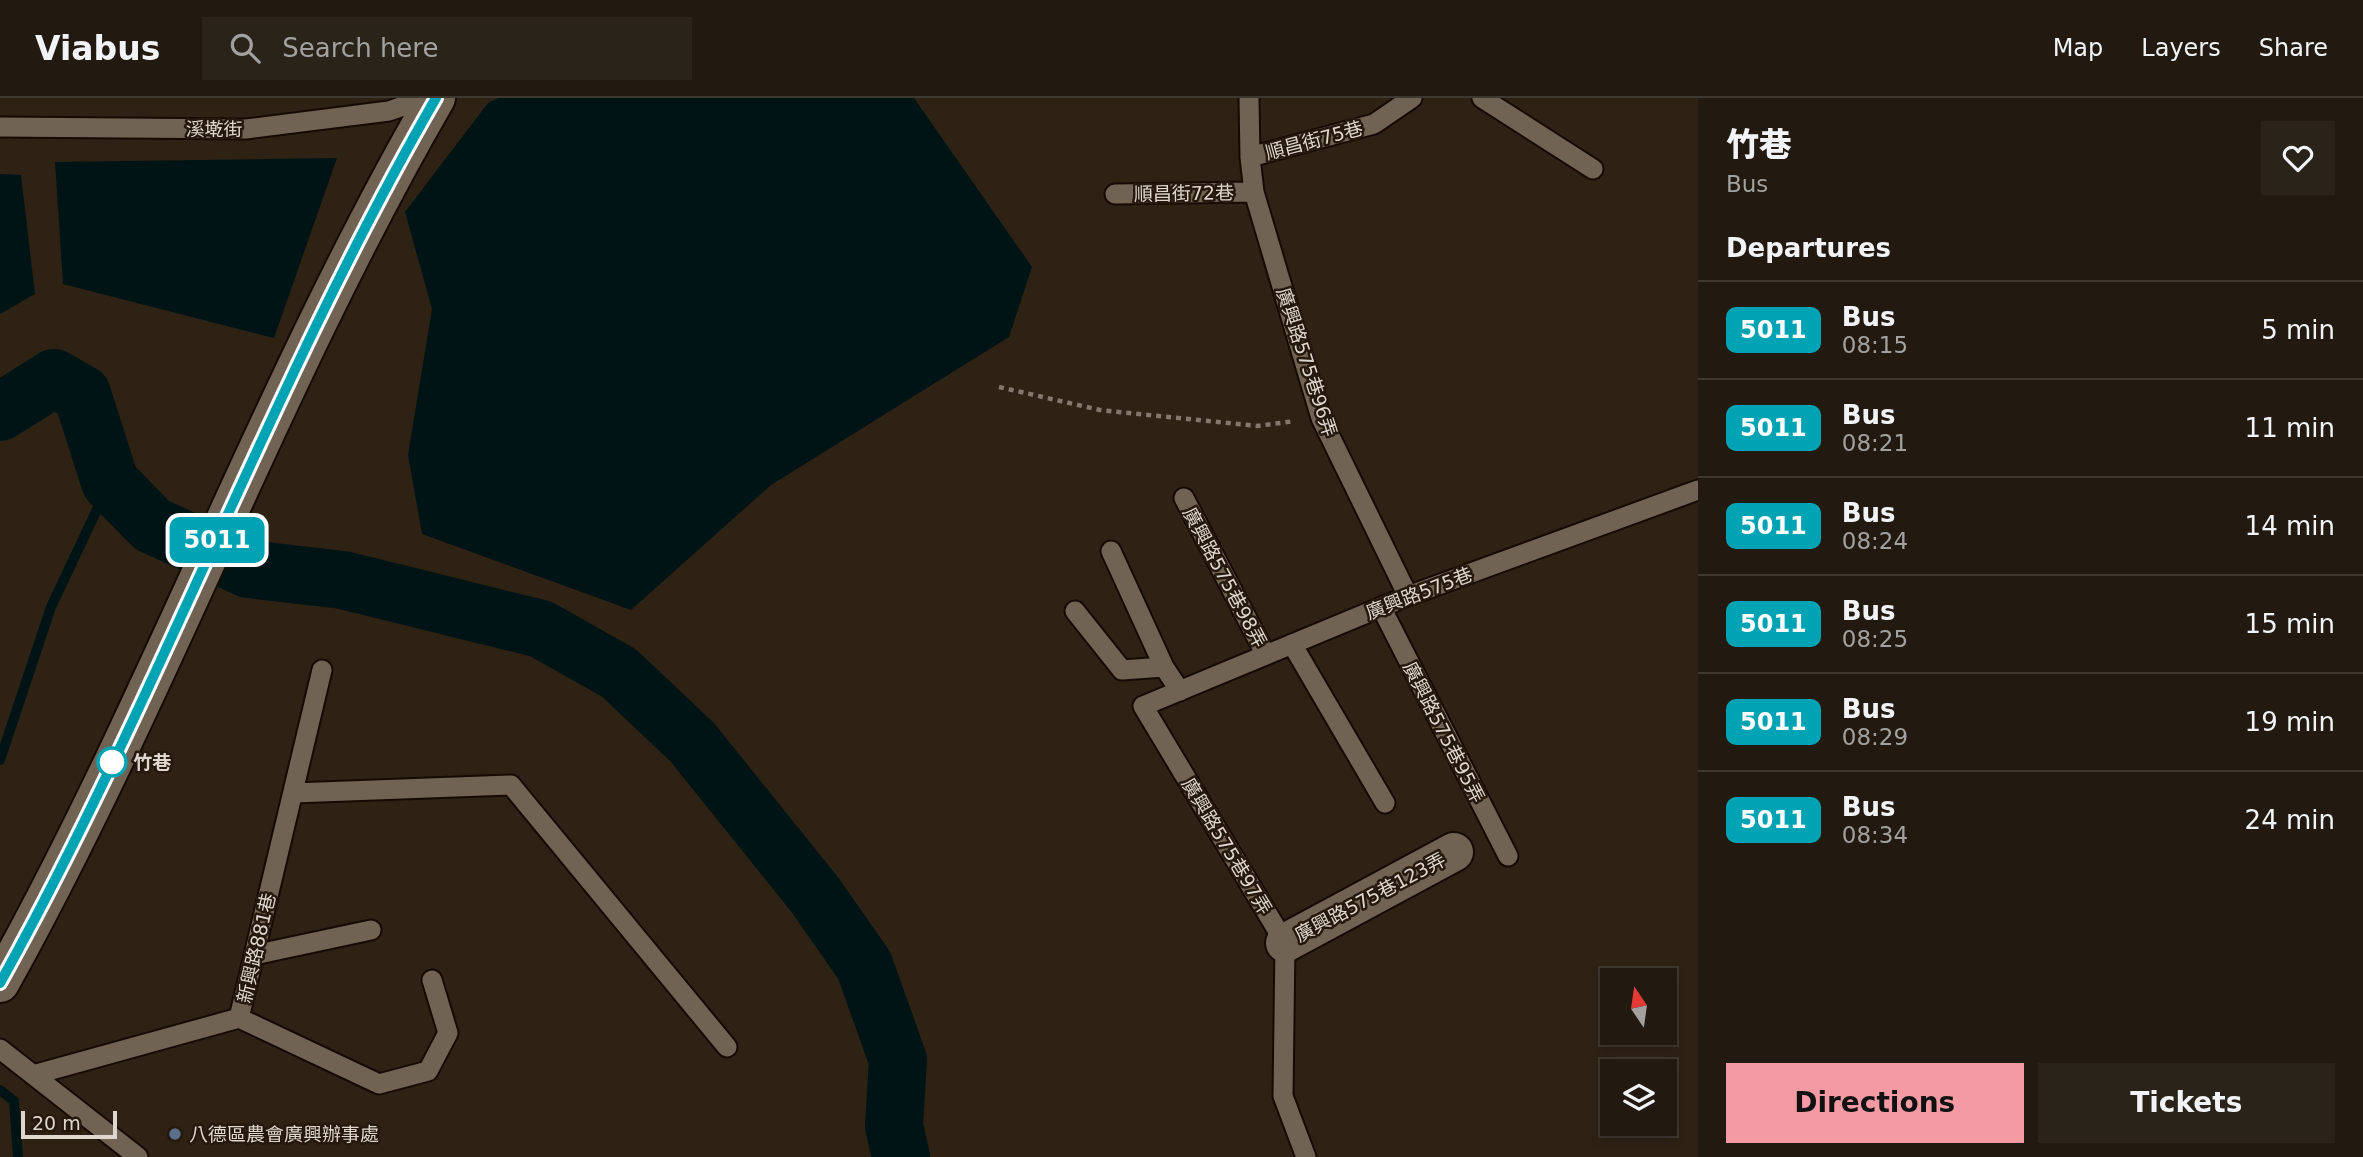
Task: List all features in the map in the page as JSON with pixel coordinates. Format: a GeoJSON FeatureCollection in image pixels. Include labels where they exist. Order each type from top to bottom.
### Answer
{"type":"FeatureCollection","features":[{"type":"Feature","properties":{"kind":"street"},"geometry":{"type":"LineString","coordinates":[[0,983],[73,846],[339,280],[393,171],[436,98]]}},
{"type":"Feature","properties":{"kind":"street","name":"廣興路575巷123弄"},"geometry":{"type":"LineString","coordinates":[[1285,943],[1454,852]]}},
{"type":"Feature","properties":{"kind":"lane","name":"溪墘街"},"geometry":{"type":"LineString","coordinates":[[0,127],[246,129],[389,111],[426,98]]}},
{"type":"Feature","properties":{"kind":"lane","name":"廣興路575巷96弄"},"geometry":{"type":"LineString","coordinates":[[1249,98],[1250,158],[1254,192],[1321,418],[1408,596]]}},
{"type":"Feature","properties":{"kind":"lane","name":"順昌街75巷"},"geometry":{"type":"LineString","coordinates":[[1250,158],[1374,124],[1412,98]]}},
{"type":"Feature","properties":{"kind":"lane"},"geometry":{"type":"LineString","coordinates":[[1482,98],[1594,169]]}},
{"type":"Feature","properties":{"kind":"lane","name":"順昌街72巷"},"geometry":{"type":"LineString","coordinates":[[1115,194],[1254,192]]}},
{"type":"Feature","properties":{"kind":"lane","name":"廣興路575巷"},"geometry":{"type":"LineString","coordinates":[[1143,706],[1408,596],[1698,490]]}},
{"type":"Feature","properties":{"kind":"lane","name":"廣興路575巷98弄"},"geometry":{"type":"LineString","coordinates":[[1184,498],[1266,655]]}},
{"type":"Feature","properties":{"kind":"lane"},"geometry":{"type":"LineString","coordinates":[[1111,551],[1164,667],[1180,691]]}},
{"type":"Feature","properties":{"kind":"lane","name":"廣興路575巷95弄"},"geometry":{"type":"LineString","coordinates":[[1381,607],[1508,856]]}},
{"type":"Feature","properties":{"kind":"lane"},"geometry":{"type":"LineString","coordinates":[[1075,611],[1122,670],[1164,667]]}},
{"type":"Feature","properties":{"kind":"lane"},"geometry":{"type":"LineString","coordinates":[[1292,645],[1385,803]]}},
{"type":"Feature","properties":{"kind":"lane","name":"新興路881巷"},"geometry":{"type":"LineString","coordinates":[[33,1075],[239,1018],[322,670]]}},
{"type":"Feature","properties":{"kind":"lane","name":"廣興路575巷97弄"},"geometry":{"type":"LineString","coordinates":[[1143,706],[1285,943]]}},
{"type":"Feature","properties":{"kind":"lane"},"geometry":{"type":"LineString","coordinates":[[293,793],[511,785],[727,1047]]}},
{"type":"Feature","properties":{"kind":"lane"},"geometry":{"type":"LineString","coordinates":[[254,954],[371,930]]}},
{"type":"Feature","properties":{"kind":"lane"},"geometry":{"type":"LineString","coordinates":[[1285,943],[1283,1096],[1306,1157]]}},
{"type":"Feature","properties":{"kind":"lane"},"geometry":{"type":"LineString","coordinates":[[239,1018],[379,1084],[428,1071],[448,1033],[432,980]]}},
{"type":"Feature","properties":{"kind":"lane"},"geometry":{"type":"LineString","coordinates":[[0,1049],[138,1157]]}},
{"type":"Feature","properties":{"kind":"path"},"geometry":{"type":"LineString","coordinates":[[999,387],[1100,411],[1257,426],[1321,418]]}},
{"type":"Feature","properties":{"kind":"shaded area"},"geometry":{"type":"Polygon","coordinates":[[[498,98],[914,98],[1032,267],[1009,337],[771,485],[631,610],[422,534],[408,455],[432,309],[405,212],[488,103],[498,98]]]}},
{"type":"Feature","properties":{"kind":"shaded area"},"geometry":{"type":"Polygon","coordinates":[[[337,158],[274,338],[63,284],[55,162],[337,158]]]}},
{"type":"Feature","properties":{"kind":"shaded area"},"geometry":{"type":"Polygon","coordinates":[[[0,174],[21,175],[35,294],[0,314],[0,174]]]}},
{"type":"Feature","properties":{"kind":"waterway"},"geometry":{"type":"LineString","coordinates":[[0,412],[54,378],[82,394],[110,482],[152,525],[248,569],[343,580],[541,629],[619,673],[692,742],[815,895],[864,965],[898,1060],[894,1126],[901,1157]]}},
{"type":"Feature","properties":{"kind":"waterway"},"geometry":{"type":"LineString","coordinates":[[0,760],[51,607],[110,482]]}},
{"type":"Feature","properties":{"kind":"waterway"},"geometry":{"type":"LineString","coordinates":[[0,1090],[14,1101],[18,1157]]}},
{"type":"Feature","properties":{"kind":"bus line","name":"5011"},"geometry":{"type":"LineString","coordinates":[[0,983],[73,846],[339,280],[393,171],[436,98]]}},
{"type":"Feature","properties":{"kind":"place","name":"竹巷"},"geometry":{"type":"Point","coordinates":[112,762]}},
{"type":"Feature","properties":{"kind":"place","name":"八德區農會廣興辦事處"},"geometry":{"type":"Point","coordinates":[175,1134]}}]}
